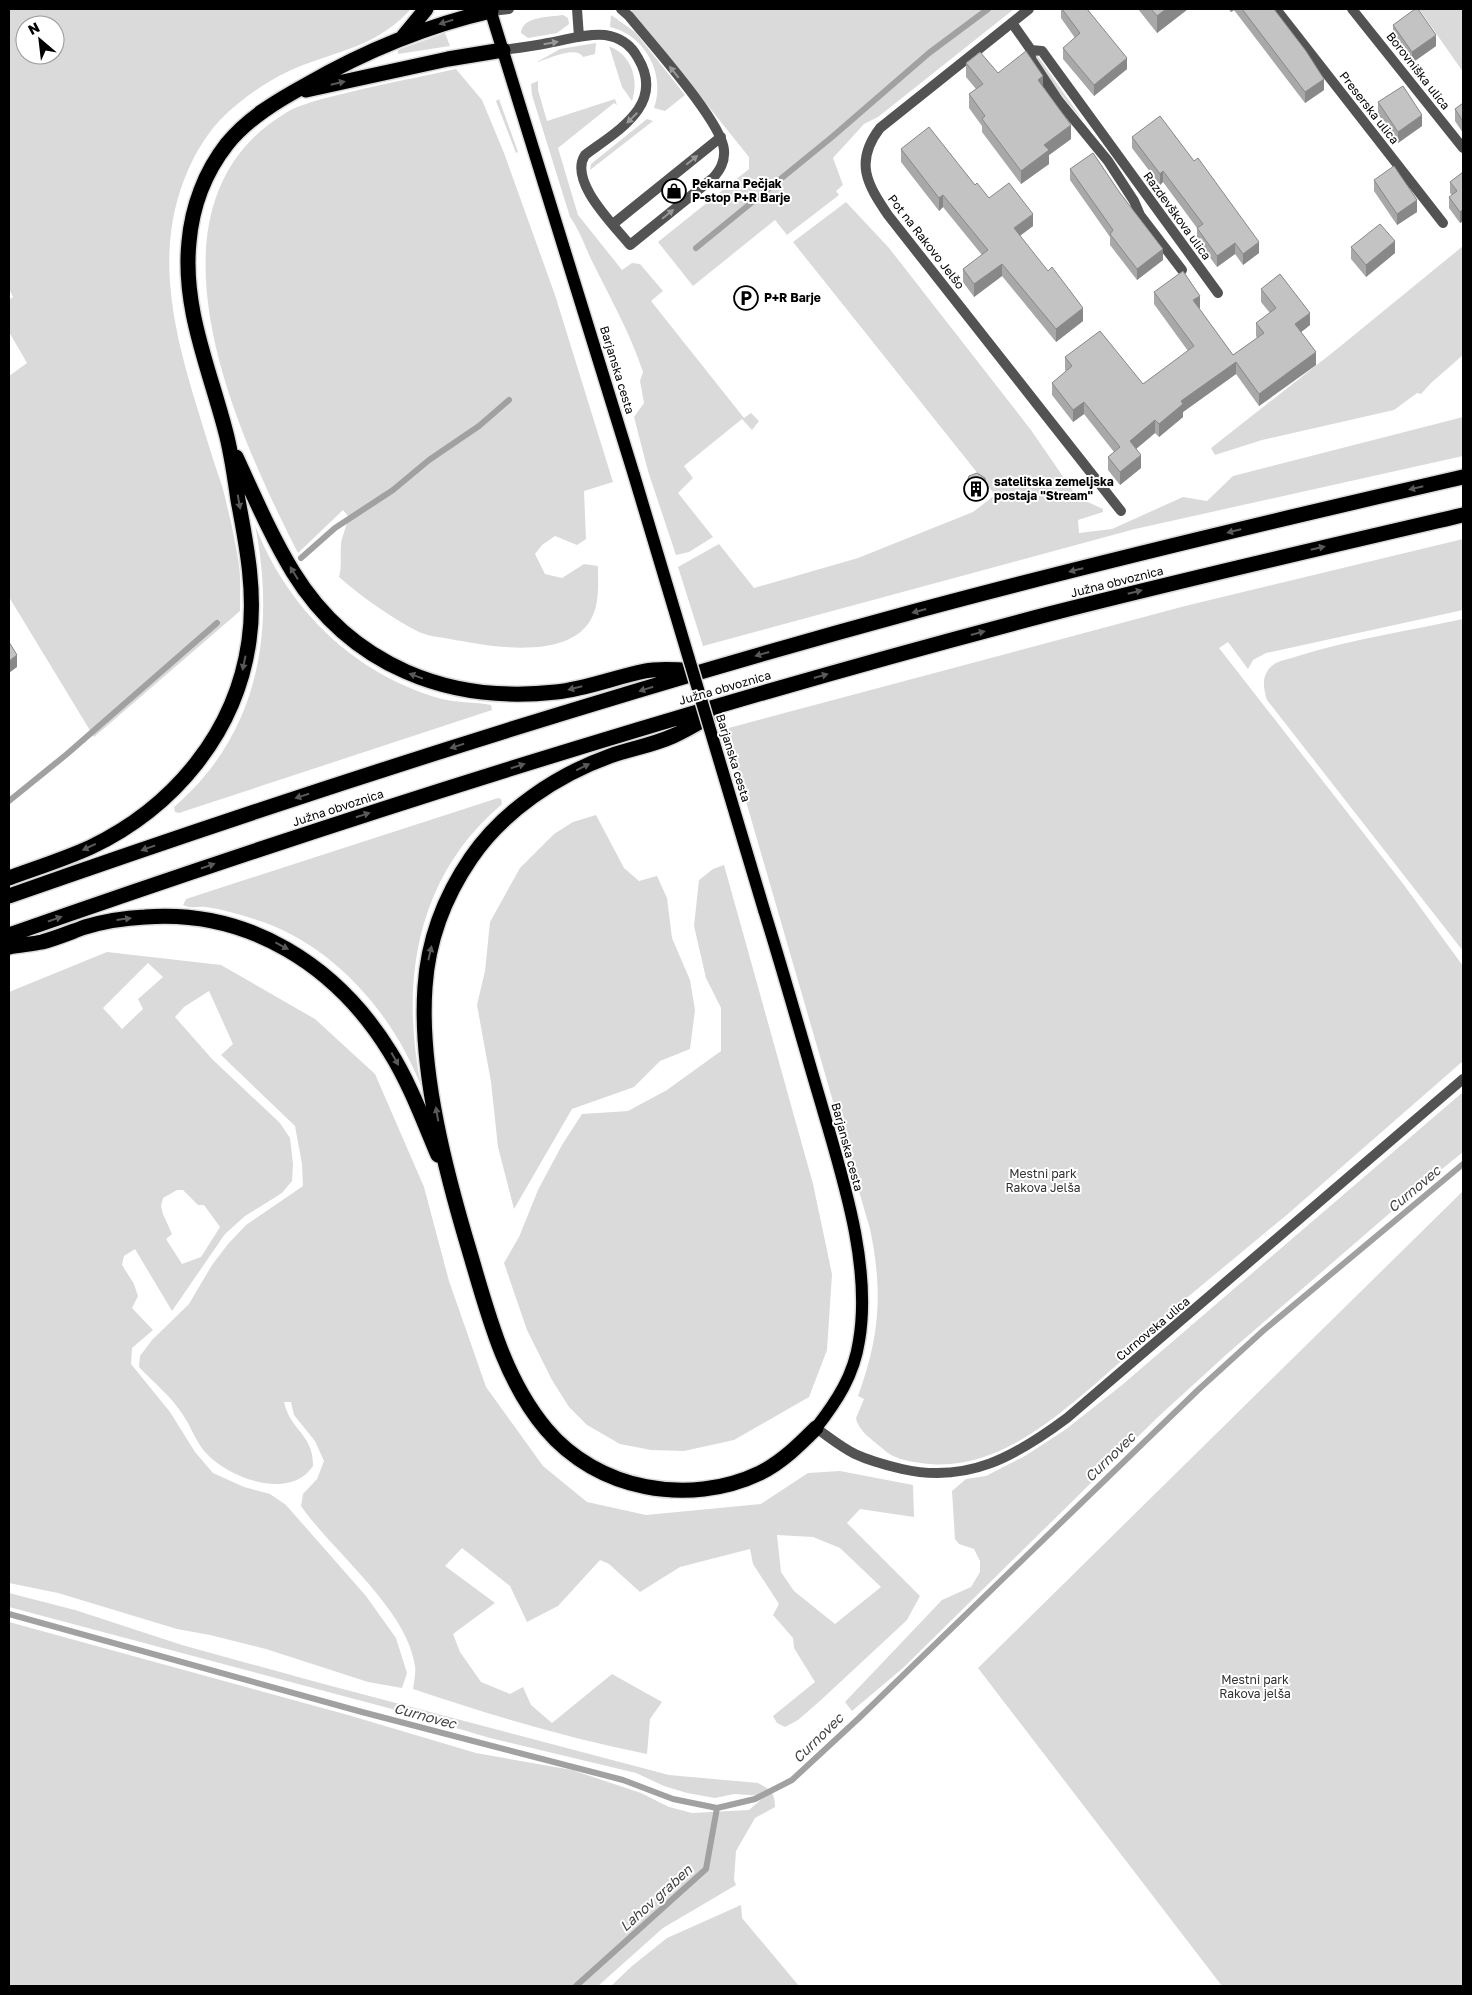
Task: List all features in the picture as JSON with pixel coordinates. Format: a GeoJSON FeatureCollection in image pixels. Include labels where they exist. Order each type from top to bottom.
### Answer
{"type":"FeatureCollection","features":[{"type":"Feature","properties":{"kind":"highway"},"geometry":{"type":"LineString","coordinates":[[403,37],[426,9]]}},
{"type":"Feature","properties":{"kind":"highway"},"geometry":{"type":"LineString","coordinates":[[9,878],[90,847],[127,826],[183,781],[204,755],[232,704],[243,670],[249,640],[251,589],[247,550],[227,437],[207,369],[191,303],[188,255],[192,223],[205,180],[220,153],[248,122],[290,94],[349,62],[403,37],[453,20],[491,10]]}},
{"type":"Feature","properties":{"kind":"highway"},"geometry":{"type":"LineString","coordinates":[[290,94],[448,59],[503,50]]}},
{"type":"Feature","properties":{"kind":"highway"},"geometry":{"type":"LineString","coordinates":[[227,437],[276,541],[311,598],[330,620],[352,639],[369,653],[391,665],[442,685],[492,695],[558,692],[647,670],[709,670]]}},
{"type":"Feature","properties":{"kind":"highway","name":"Južna obvoznica"},"geometry":{"type":"LineString","coordinates":[[9,896],[318,790],[709,670],[1030,581],[1463,477]]}},
{"type":"Feature","properties":{"kind":"highway","name":"Južna obvoznica"},"geometry":{"type":"LineString","coordinates":[[9,935],[428,794],[741,699],[1112,598],[1463,515]]}},
{"type":"Feature","properties":{"kind":"highway"},"geometry":{"type":"LineString","coordinates":[[448,1180],[426,1050],[425,986],[435,932],[444,907],[459,876],[472,856],[491,833],[514,811],[536,795],[584,766],[672,737],[741,699]]}},
{"type":"Feature","properties":{"kind":"highway"},"geometry":{"type":"LineString","coordinates":[[9,946],[43,942],[119,919],[147,916],[197,919],[224,924],[277,942],[301,956],[334,982],[373,1028],[404,1076],[448,1180],[488,1315],[513,1379],[547,1430],[574,1455],[593,1468],[631,1484],[670,1490],[699,1490],[743,1480],[762,1472],[790,1453],[816,1428]]}},
{"type":"Feature","properties":{"kind":"main road","name":"Barjanska cesta"},"geometry":{"type":"LineString","coordinates":[[491,10],[634,475],[835,1151],[848,1203],[862,1281],[863,1312],[856,1355],[842,1394],[816,1428]]}},
{"type":"Feature","properties":{"kind":"street"},"geometry":{"type":"LineString","coordinates":[[491,10],[509,9]]}},
{"type":"Feature","properties":{"kind":"street"},"geometry":{"type":"LineString","coordinates":[[577,9],[579,37]]}},
{"type":"Feature","properties":{"kind":"street"},"geometry":{"type":"LineString","coordinates":[[503,50],[579,37],[603,35],[611,36],[626,44],[641,63],[646,82],[644,99],[636,115],[585,155],[581,161],[581,177],[584,186],[630,245],[713,178],[720,170],[724,156],[721,137],[699,103],[629,16],[621,9]]}},
{"type":"Feature","properties":{"kind":"street","name":"Pot na Rakovo Jelšo"},"geometry":{"type":"LineString","coordinates":[[1029,9],[880,128],[870,140],[866,154],[866,174],[875,196],[888,216],[1121,511]]}},
{"type":"Feature","properties":{"kind":"street","name":"Preserska ulica"},"geometry":{"type":"LineString","coordinates":[[1276,9],[1443,223]]}},
{"type":"Feature","properties":{"kind":"street","name":"Borovniška ulica"},"geometry":{"type":"LineString","coordinates":[[1352,9],[1463,148]]}},
{"type":"Feature","properties":{"kind":"street","name":"Razdevškova ulica"},"geometry":{"type":"LineString","coordinates":[[1012,23],[1031,50],[1031,59],[1058,100],[1112,158],[1218,293]]}},
{"type":"Feature","properties":{"kind":"street","name":"Razdevškova ulica"},"geometry":{"type":"LineString","coordinates":[[1031,50],[1042,51],[1112,158],[1140,216],[1182,270]]}},
{"type":"Feature","properties":{"kind":"street"},"geometry":{"type":"LineString","coordinates":[[613,224],[721,137]]}},
{"type":"Feature","properties":{"kind":"street","name":"Curnovska ulica"},"geometry":{"type":"LineString","coordinates":[[816,1428],[868,1460],[924,1473],[942,1474],[979,1468],[1020,1450],[1067,1418],[1463,1079]]}},
{"type":"Feature","properties":{"kind":"green space"},"geometry":{"type":"Polygon","coordinates":[[[9,9],[411,9],[387,30],[362,44],[294,69],[250,94],[230,110],[209,133],[187,172],[174,215],[170,250],[170,285],[182,356],[223,488],[237,550],[240,571],[240,611],[94,737],[9,597],[9,376],[27,363],[9,332],[9,300],[13,297],[9,289],[9,9]]]}},
{"type":"Feature","properties":{"kind":"green space"},"geometry":{"type":"Polygon","coordinates":[[[630,9],[1014,9],[878,117],[864,124],[833,158],[843,185],[836,191],[839,195],[787,235],[775,220],[693,286],[658,242],[749,169],[749,157],[630,9]]]}},
{"type":"Feature","properties":{"kind":"green space"},"geometry":{"type":"Polygon","coordinates":[[[1419,9],[1463,9],[1463,71],[1461,69],[1419,9]]]}},
{"type":"Feature","properties":{"kind":"green space"},"geometry":{"type":"Polygon","coordinates":[[[563,15],[568,18],[569,24],[557,33],[528,38],[521,33],[526,23],[531,20],[563,15]]]}},
{"type":"Feature","properties":{"kind":"green space"},"geometry":{"type":"Polygon","coordinates":[[[611,15],[635,32],[685,95],[665,111],[654,108],[657,82],[650,58],[633,38],[622,31],[610,27],[611,15]]]}},
{"type":"Feature","properties":{"kind":"green space"},"geometry":{"type":"Polygon","coordinates":[[[445,33],[450,46],[398,54],[398,50],[445,33]]]}},
{"type":"Feature","properties":{"kind":"green space"},"geometry":{"type":"Polygon","coordinates":[[[596,43],[595,54],[583,57],[575,52],[537,62],[560,49],[596,43]]]}},
{"type":"Feature","properties":{"kind":"green space"},"geometry":{"type":"Polygon","coordinates":[[[609,46],[623,55],[632,69],[635,85],[632,101],[622,87],[609,46]]]}},
{"type":"Feature","properties":{"kind":"green space"},"geometry":{"type":"Polygon","coordinates":[[[1037,55],[1084,122],[1056,89],[1034,57],[1037,55]]]}},
{"type":"Feature","properties":{"kind":"green space"},"geometry":{"type":"Polygon","coordinates":[[[456,69],[482,100],[504,153],[555,295],[613,482],[584,491],[586,539],[577,545],[555,536],[542,545],[535,554],[545,574],[562,578],[584,564],[598,566],[597,601],[590,621],[578,634],[563,642],[545,646],[525,648],[504,647],[433,636],[417,631],[387,613],[339,577],[342,537],[348,516],[343,510],[298,553],[249,447],[227,386],[211,324],[206,263],[213,205],[238,155],[284,114],[301,106],[362,89],[456,69]]]}},
{"type":"Feature","properties":{"kind":"green space"},"geometry":{"type":"Polygon","coordinates":[[[538,81],[538,90],[547,121],[615,99],[617,105],[614,103],[558,148],[578,215],[622,270],[632,263],[640,264],[663,291],[651,301],[744,418],[751,413],[759,421],[752,430],[742,419],[684,466],[693,478],[678,493],[713,537],[689,552],[676,555],[648,471],[634,417],[644,403],[640,381],[643,372],[626,328],[570,217],[532,95],[531,84],[538,81]]]}},
{"type":"Feature","properties":{"kind":"green space"},"geometry":{"type":"Polygon","coordinates":[[[499,99],[518,152],[516,153],[496,101],[499,99]]]}},
{"type":"Feature","properties":{"kind":"green space"},"geometry":{"type":"Polygon","coordinates":[[[647,119],[653,121],[590,170],[591,164],[647,119]]]}},
{"type":"Feature","properties":{"kind":"green space"},"geometry":{"type":"Polygon","coordinates":[[[846,202],[889,248],[1031,430],[1077,497],[1103,509],[1103,512],[1078,520],[1079,533],[1112,529],[1183,497],[1207,501],[1233,476],[1463,417],[1463,456],[1135,529],[703,646],[678,567],[719,544],[754,588],[858,558],[973,512],[995,495],[793,242],[846,202]]]}},
{"type":"Feature","properties":{"kind":"green space"},"geometry":{"type":"Polygon","coordinates":[[[1463,246],[1463,355],[1421,394],[1417,393],[1394,410],[1262,440],[1215,455],[1211,448],[1337,349],[1463,246]]]}},
{"type":"Feature","properties":{"kind":"green space"},"geometry":{"type":"Polygon","coordinates":[[[255,525],[269,556],[285,584],[305,611],[353,656],[381,674],[410,688],[442,699],[491,705],[492,710],[179,813],[175,812],[174,807],[203,778],[225,747],[243,714],[254,678],[261,642],[263,604],[261,565],[255,525]]]}},
{"type":"Feature","properties":{"kind":"green space","name":"Mestni park Rakova Jelša"},"geometry":{"type":"Polygon","coordinates":[[[1463,539],[1463,610],[1266,653],[1253,660],[1248,669],[1228,642],[1219,648],[1404,885],[1463,966],[1463,1061],[1289,1213],[1131,1344],[1131,1353],[1061,1412],[1035,1431],[1009,1447],[981,1458],[951,1464],[921,1463],[896,1457],[887,1452],[863,1431],[856,1418],[864,1399],[858,1396],[871,1353],[877,1313],[877,1273],[870,1229],[725,729],[1185,606],[1463,539]]]}},
{"type":"Feature","properties":{"kind":"green space"},"geometry":{"type":"Polygon","coordinates":[[[1463,619],[1463,951],[1267,700],[1264,681],[1269,669],[1282,661],[1359,640],[1463,619]]]}},
{"type":"Feature","properties":{"kind":"green space"},"geometry":{"type":"Polygon","coordinates":[[[498,798],[501,799],[502,804],[473,833],[450,864],[433,898],[421,933],[415,970],[413,1008],[415,1047],[421,1086],[394,1032],[356,984],[333,963],[309,945],[282,930],[254,919],[218,909],[183,905],[186,899],[498,798]]]}},
{"type":"Feature","properties":{"kind":"green space"},"geometry":{"type":"Polygon","coordinates":[[[596,815],[624,868],[639,881],[657,876],[667,898],[672,938],[690,980],[695,1010],[690,1049],[660,1061],[634,1087],[572,1109],[514,1209],[498,1147],[491,1082],[477,1005],[485,971],[490,922],[520,868],[554,834],[573,822],[596,815]]]}},
{"type":"Feature","properties":{"kind":"green space"},"geometry":{"type":"Polygon","coordinates":[[[724,865],[813,1184],[832,1274],[827,1350],[809,1397],[734,1440],[684,1451],[651,1450],[620,1444],[587,1425],[569,1407],[552,1380],[527,1330],[504,1263],[519,1237],[538,1190],[562,1145],[582,1114],[628,1111],[667,1090],[721,1051],[721,1008],[706,978],[694,926],[699,880],[713,869],[724,865]]]}},
{"type":"Feature","properties":{"kind":"green space"},"geometry":{"type":"Polygon","coordinates":[[[107,952],[221,965],[315,1019],[375,1074],[424,1187],[449,1281],[486,1387],[543,1466],[587,1502],[646,1515],[761,1504],[808,1473],[840,1471],[913,1485],[914,1517],[860,1509],[847,1523],[920,1596],[907,1620],[821,1700],[798,1720],[785,1727],[777,1723],[773,1716],[815,1682],[794,1648],[793,1638],[773,1615],[779,1604],[753,1564],[750,1549],[680,1567],[640,1592],[609,1564],[600,1560],[558,1606],[527,1622],[510,1586],[462,1548],[445,1566],[495,1603],[453,1634],[460,1652],[481,1682],[510,1694],[523,1687],[531,1705],[552,1723],[612,1674],[662,1702],[650,1719],[647,1754],[529,1725],[413,1689],[415,1666],[409,1645],[398,1624],[367,1582],[301,1506],[303,1494],[317,1479],[324,1461],[315,1441],[294,1415],[291,1402],[284,1402],[287,1412],[310,1447],[313,1466],[303,1476],[291,1482],[279,1484],[252,1480],[226,1469],[207,1454],[179,1408],[139,1367],[140,1356],[152,1340],[189,1304],[212,1265],[228,1244],[246,1225],[303,1186],[302,1164],[295,1126],[221,1055],[233,1044],[209,991],[184,1007],[175,1017],[212,1059],[280,1123],[290,1138],[293,1164],[292,1181],[282,1193],[245,1216],[225,1234],[172,1311],[135,1249],[124,1256],[122,1265],[134,1284],[138,1296],[132,1308],[153,1330],[132,1348],[131,1364],[170,1412],[195,1452],[213,1473],[244,1487],[270,1494],[286,1505],[366,1596],[396,1638],[407,1673],[402,1688],[368,1682],[266,1649],[177,1629],[58,1593],[9,1583],[9,992],[107,952]],[[148,963],[103,1008],[122,1029],[143,1009],[138,999],[163,977],[148,963]],[[177,1190],[163,1198],[161,1206],[163,1214],[172,1234],[166,1239],[182,1264],[201,1257],[220,1227],[204,1205],[198,1205],[183,1190],[177,1190]],[[777,1535],[781,1572],[794,1591],[835,1624],[881,1587],[840,1548],[813,1537],[777,1535]]]}},
{"type":"Feature","properties":{"kind":"green space"},"geometry":{"type":"Polygon","coordinates":[[[1463,1092],[1463,1152],[1228,1353],[1158,1417],[903,1668],[852,1711],[845,1702],[942,1600],[971,1587],[980,1572],[980,1561],[974,1549],[959,1544],[955,1539],[952,1491],[966,1479],[986,1476],[1025,1456],[1065,1430],[1122,1385],[1463,1092]]]}},
{"type":"Feature","properties":{"kind":"green space","name":"Mestni park Rakova jelša"},"geometry":{"type":"Polygon","coordinates":[[[1463,1191],[1463,1986],[1222,1986],[978,1668],[1463,1191]]]}},
{"type":"Feature","properties":{"kind":"green space"},"geometry":{"type":"Polygon","coordinates":[[[9,1593],[75,1610],[182,1645],[669,1775],[758,1783],[771,1792],[775,1807],[755,1818],[736,1851],[734,1880],[736,1885],[663,1928],[598,1986],[9,1986],[9,1622],[348,1715],[476,1753],[572,1770],[641,1793],[669,1807],[692,1813],[749,1810],[765,1796],[734,1794],[715,1798],[687,1793],[664,1786],[636,1773],[490,1738],[392,1709],[9,1607],[9,1593]]]}},
{"type":"Feature","properties":{"kind":"green space"},"geometry":{"type":"Polygon","coordinates":[[[741,1905],[742,1918],[799,1986],[611,1986],[632,1966],[667,1938],[741,1905]]]}},
{"type":"Feature","properties":{"kind":"building"},"geometry":{"type":"Polygon","coordinates":[[[1062,9],[1087,9],[1127,58],[1094,85],[1063,48],[1080,33],[1062,9]]]}},
{"type":"Feature","properties":{"kind":"building"},"geometry":{"type":"Polygon","coordinates":[[[1151,9],[1166,9],[1157,16],[1151,9]]]}},
{"type":"Feature","properties":{"kind":"building"},"geometry":{"type":"Polygon","coordinates":[[[1242,9],[1274,9],[1306,51],[1324,79],[1305,92],[1242,9]]]}},
{"type":"Feature","properties":{"kind":"building"},"geometry":{"type":"Polygon","coordinates":[[[1415,9],[1418,9],[1436,35],[1412,52],[1393,25],[1415,9]]]}},
{"type":"Feature","properties":{"kind":"building"},"geometry":{"type":"Polygon","coordinates":[[[1026,51],[1043,76],[1038,80],[1071,125],[1044,145],[1049,150],[1021,171],[982,119],[985,116],[969,94],[983,84],[966,63],[980,52],[998,73],[1026,51]]]}},
{"type":"Feature","properties":{"kind":"building"},"geometry":{"type":"Polygon","coordinates":[[[1403,86],[1422,115],[1398,132],[1378,102],[1403,86]]]}},
{"type":"Feature","properties":{"kind":"building"},"geometry":{"type":"Polygon","coordinates":[[[1463,103],[1463,121],[1455,109],[1463,103]]]}},
{"type":"Feature","properties":{"kind":"building"},"geometry":{"type":"Polygon","coordinates":[[[1160,116],[1194,161],[1198,158],[1259,242],[1243,254],[1235,243],[1217,256],[1197,228],[1203,224],[1163,171],[1160,174],[1132,137],[1160,116]]]}},
{"type":"Feature","properties":{"kind":"building"},"geometry":{"type":"Polygon","coordinates":[[[929,127],[975,185],[977,183],[989,198],[1009,183],[1033,214],[1014,228],[1048,271],[1052,267],[1083,308],[1056,329],[1002,264],[974,284],[963,269],[988,250],[943,195],[939,198],[901,149],[929,127]]]}},
{"type":"Feature","properties":{"kind":"building"},"geometry":{"type":"Polygon","coordinates":[[[1093,153],[1120,193],[1163,249],[1137,269],[1110,234],[1113,230],[1070,169],[1093,153]]]}},
{"type":"Feature","properties":{"kind":"building"},"geometry":{"type":"Polygon","coordinates":[[[1394,166],[1417,200],[1397,214],[1374,180],[1394,166]]]}},
{"type":"Feature","properties":{"kind":"building"},"geometry":{"type":"Polygon","coordinates":[[[1463,172],[1463,209],[1460,212],[1449,197],[1457,191],[1450,182],[1463,172]]]}},
{"type":"Feature","properties":{"kind":"building"},"geometry":{"type":"Polygon","coordinates":[[[1380,224],[1395,241],[1366,265],[1351,247],[1380,224]]]}},
{"type":"Feature","properties":{"kind":"building"},"geometry":{"type":"Polygon","coordinates":[[[1183,271],[1200,296],[1193,300],[1233,355],[1264,333],[1256,323],[1276,308],[1261,289],[1280,274],[1310,313],[1295,324],[1316,352],[1259,394],[1236,362],[1181,401],[1183,404],[1159,424],[1155,420],[1130,441],[1141,455],[1120,472],[1108,457],[1120,447],[1084,402],[1073,410],[1052,383],[1072,366],[1065,357],[1100,331],[1143,384],[1194,346],[1154,292],[1183,271]]]}},
{"type":"Feature","properties":{"kind":"building","name":"satelitska zemeljska postaja \"Stream\""},"geometry":{"type":"Polygon","coordinates":[[[977,473],[985,478],[986,487],[983,491],[975,494],[967,489],[966,485],[969,476],[977,473]]]}},
{"type":"Feature","properties":{"kind":"building"},"geometry":{"type":"Polygon","coordinates":[[[9,642],[17,655],[9,661],[9,642]]]}},
{"type":"Feature","properties":{"kind":"waterway"},"geometry":{"type":"LineString","coordinates":[[696,248],[832,137],[929,53],[988,9]]}},
{"type":"Feature","properties":{"kind":"waterway"},"geometry":{"type":"LineString","coordinates":[[301,558],[335,528],[393,490],[429,460],[479,426],[509,400]]}},
{"type":"Feature","properties":{"kind":"waterway"},"geometry":{"type":"LineString","coordinates":[[9,801],[67,754],[217,623]]}},
{"type":"Feature","properties":{"kind":"waterway","name":"Curnovec"},"geometry":{"type":"LineString","coordinates":[[9,1614],[362,1712],[623,1780],[673,1799],[717,1808],[755,1799],[792,1780],[859,1718],[1198,1390],[1264,1330],[1463,1164]]}},
{"type":"Feature","properties":{"kind":"waterway","name":"Lahov graben"},"geometry":{"type":"LineString","coordinates":[[576,1986],[706,1869],[717,1808]]}},
{"type":"Feature","properties":{"kind":"place","name":"Pekarna Pečjak P-stop P+R Barje"},"geometry":{"type":"Point","coordinates":[674,191]}},
{"type":"Feature","properties":{"kind":"place","name":"P+R Barje"},"geometry":{"type":"Point","coordinates":[746,298]}},
{"type":"Feature","properties":{"kind":"place","name":"satelitska zemeljska postaja \"Stream\""},"geometry":{"type":"Point","coordinates":[976,489]}}]}
